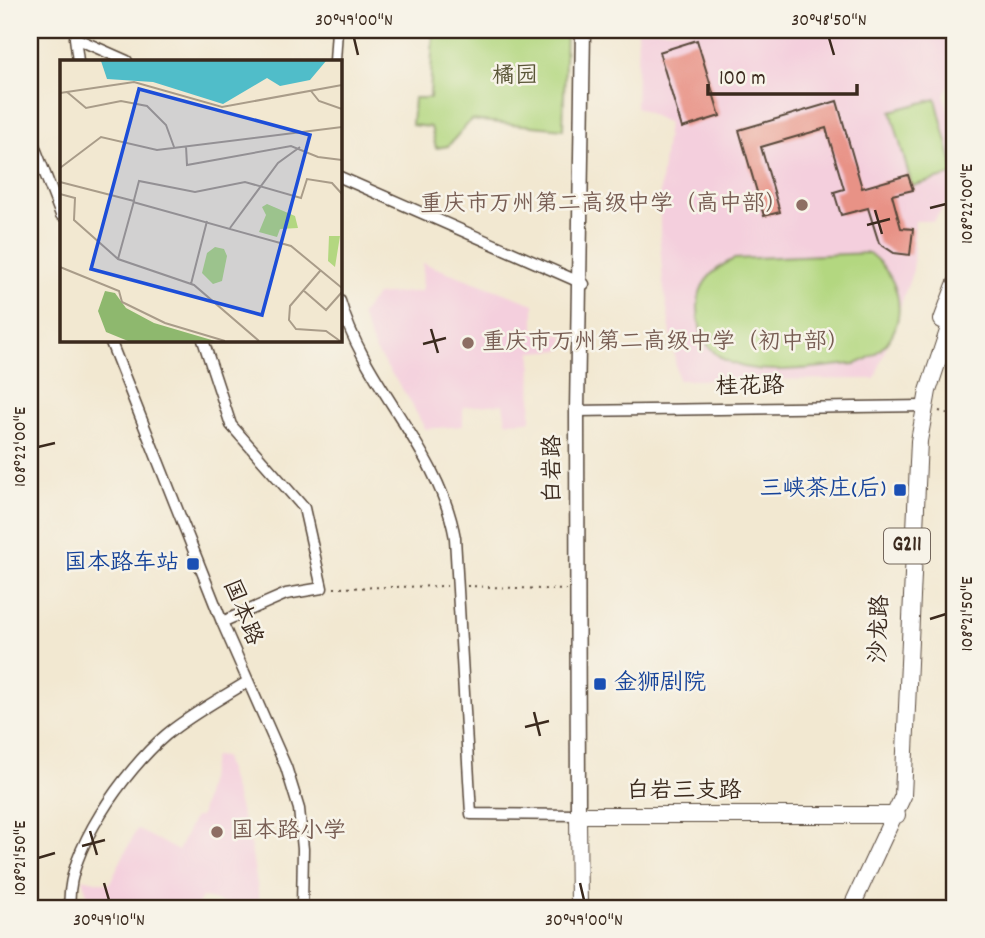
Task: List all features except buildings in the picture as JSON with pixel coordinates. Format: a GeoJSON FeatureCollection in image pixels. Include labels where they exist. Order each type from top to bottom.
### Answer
{"type":"FeatureCollection","features":[{"type":"Feature","properties":{"kind":"highway","name":"沙龙路"},"geometry":{"type":"LineString","coordinates":[[851,908],[897,815],[903,796],[921,381],[955,285]]}},
{"type":"Feature","properties":{"kind":"highway","name":"沙龙路"},"geometry":{"type":"LineString","coordinates":[[920,406],[955,310]]}},
{"type":"Feature","properties":{"kind":"highway","name":"白岩三支路"},"geometry":{"type":"LineString","coordinates":[[582,815],[897,815]]}},
{"type":"Feature","properties":{"kind":"highway","name":"白岩路"},"geometry":{"type":"LineString","coordinates":[[579,908],[582,815]]}},
{"type":"Feature","properties":{"kind":"main road","name":"白岩路"},"geometry":{"type":"LineString","coordinates":[[582,815],[580,411],[583,30]]}},
{"type":"Feature","properties":{"kind":"main road","name":"白岩路"},"geometry":{"type":"LineString","coordinates":[[581,283],[590,30]]}},
{"type":"Feature","properties":{"kind":"street"},"geometry":{"type":"LineString","coordinates":[[335,60],[337,30]]}},
{"type":"Feature","properties":{"kind":"street"},"geometry":{"type":"LineString","coordinates":[[76,34],[78,60]]}},
{"type":"Feature","properties":{"kind":"street"},"geometry":{"type":"LineString","coordinates":[[76,34],[125,60]]}},
{"type":"Feature","properties":{"kind":"street"},"geometry":{"type":"LineString","coordinates":[[30,135],[60,212]]}},
{"type":"Feature","properties":{"kind":"street"},"geometry":{"type":"LineString","coordinates":[[341,177],[581,283]]}},
{"type":"Feature","properties":{"kind":"street"},"geometry":{"type":"LineString","coordinates":[[341,303],[372,376],[422,450],[450,510],[458,586]]}},
{"type":"Feature","properties":{"kind":"street","name":"国本路"},"geometry":{"type":"LineString","coordinates":[[110,341],[222,622],[286,767],[299,809],[303,849],[302,908]]}},
{"type":"Feature","properties":{"kind":"street"},"geometry":{"type":"LineString","coordinates":[[203,341],[231,425],[303,508],[322,588],[286,594],[222,622]]}},
{"type":"Feature","properties":{"kind":"street","name":"桂花路"},"geometry":{"type":"LineString","coordinates":[[580,411],[920,406]]}},
{"type":"Feature","properties":{"kind":"street","name":"白岩三支路"},"geometry":{"type":"LineString","coordinates":[[458,586],[471,814],[582,815]]}},
{"type":"Feature","properties":{"kind":"street"},"geometry":{"type":"LineString","coordinates":[[70,908],[74,874],[85,846],[128,776],[168,734],[247,682]]}},
{"type":"Feature","properties":{"kind":"path"},"geometry":{"type":"LineString","coordinates":[[920,406],[955,415]]}},
{"type":"Feature","properties":{"kind":"path"},"geometry":{"type":"LineString","coordinates":[[322,588],[458,586],[569,590]]}},
{"type":"Feature","properties":{"kind":"shaded area","name":"重庆市万州第二高级中学（高中部）"},"geometry":{"type":"Polygon","coordinates":[[[638,30],[955,30],[955,84],[948,87],[944,95],[955,135],[955,189],[934,221],[915,221],[913,270],[875,379],[678,380],[663,283],[660,242],[660,190],[668,123],[636,107],[638,30]]]}},
{"type":"Feature","properties":{"kind":"shaded area","name":"重庆市万州第二高级中学（初中部）"},"geometry":{"type":"Polygon","coordinates":[[[423,263],[534,304],[534,332],[564,335],[563,350],[532,352],[531,421],[506,422],[503,404],[463,407],[463,426],[425,429],[409,399],[375,350],[361,315],[376,295],[422,291],[423,263]]]}},
{"type":"Feature","properties":{"kind":"shaded area","name":"国本路小学"},"geometry":{"type":"Polygon","coordinates":[[[214,756],[224,757],[250,843],[259,896],[255,908],[239,908],[202,897],[196,908],[91,908],[82,878],[109,884],[137,829],[178,851],[194,817],[200,817],[214,756]]]}},
{"type":"Feature","properties":{"kind":"green space","name":"橘园"},"geometry":{"type":"Polygon","coordinates":[[[433,30],[566,30],[563,129],[471,120],[448,146],[436,148],[431,127],[412,125],[414,98],[430,98],[433,30]]]}},
{"type":"Feature","properties":{"kind":"green space"},"geometry":{"type":"Polygon","coordinates":[[[936,99],[955,174],[912,186],[891,111],[936,99]]]}},
{"type":"Feature","properties":{"kind":"green space"},"geometry":{"type":"Polygon","coordinates":[[[869,253],[883,266],[892,281],[898,297],[898,313],[895,329],[887,343],[874,355],[856,364],[781,370],[756,369],[733,364],[715,353],[702,335],[698,308],[700,292],[713,273],[734,259],[869,253]]]}},
{"type":"Feature","properties":{"kind":"place","name":"重庆市万州第二高级中学（高中部）"},"geometry":{"type":"Point","coordinates":[802,205]}},
{"type":"Feature","properties":{"kind":"place","name":"重庆市万州第二高级中学（初中部）"},"geometry":{"type":"Point","coordinates":[468,343]}},
{"type":"Feature","properties":{"kind":"place","name":"三峡茶庄(后)"},"geometry":{"type":"Point","coordinates":[900,490]}},
{"type":"Feature","properties":{"kind":"place","name":"国本路车站"},"geometry":{"type":"Point","coordinates":[193,564]}},
{"type":"Feature","properties":{"kind":"place","name":"金狮剧院"},"geometry":{"type":"Point","coordinates":[600,684]}},
{"type":"Feature","properties":{"kind":"place","name":"国本路小学"},"geometry":{"type":"Point","coordinates":[217,832]}}]}
